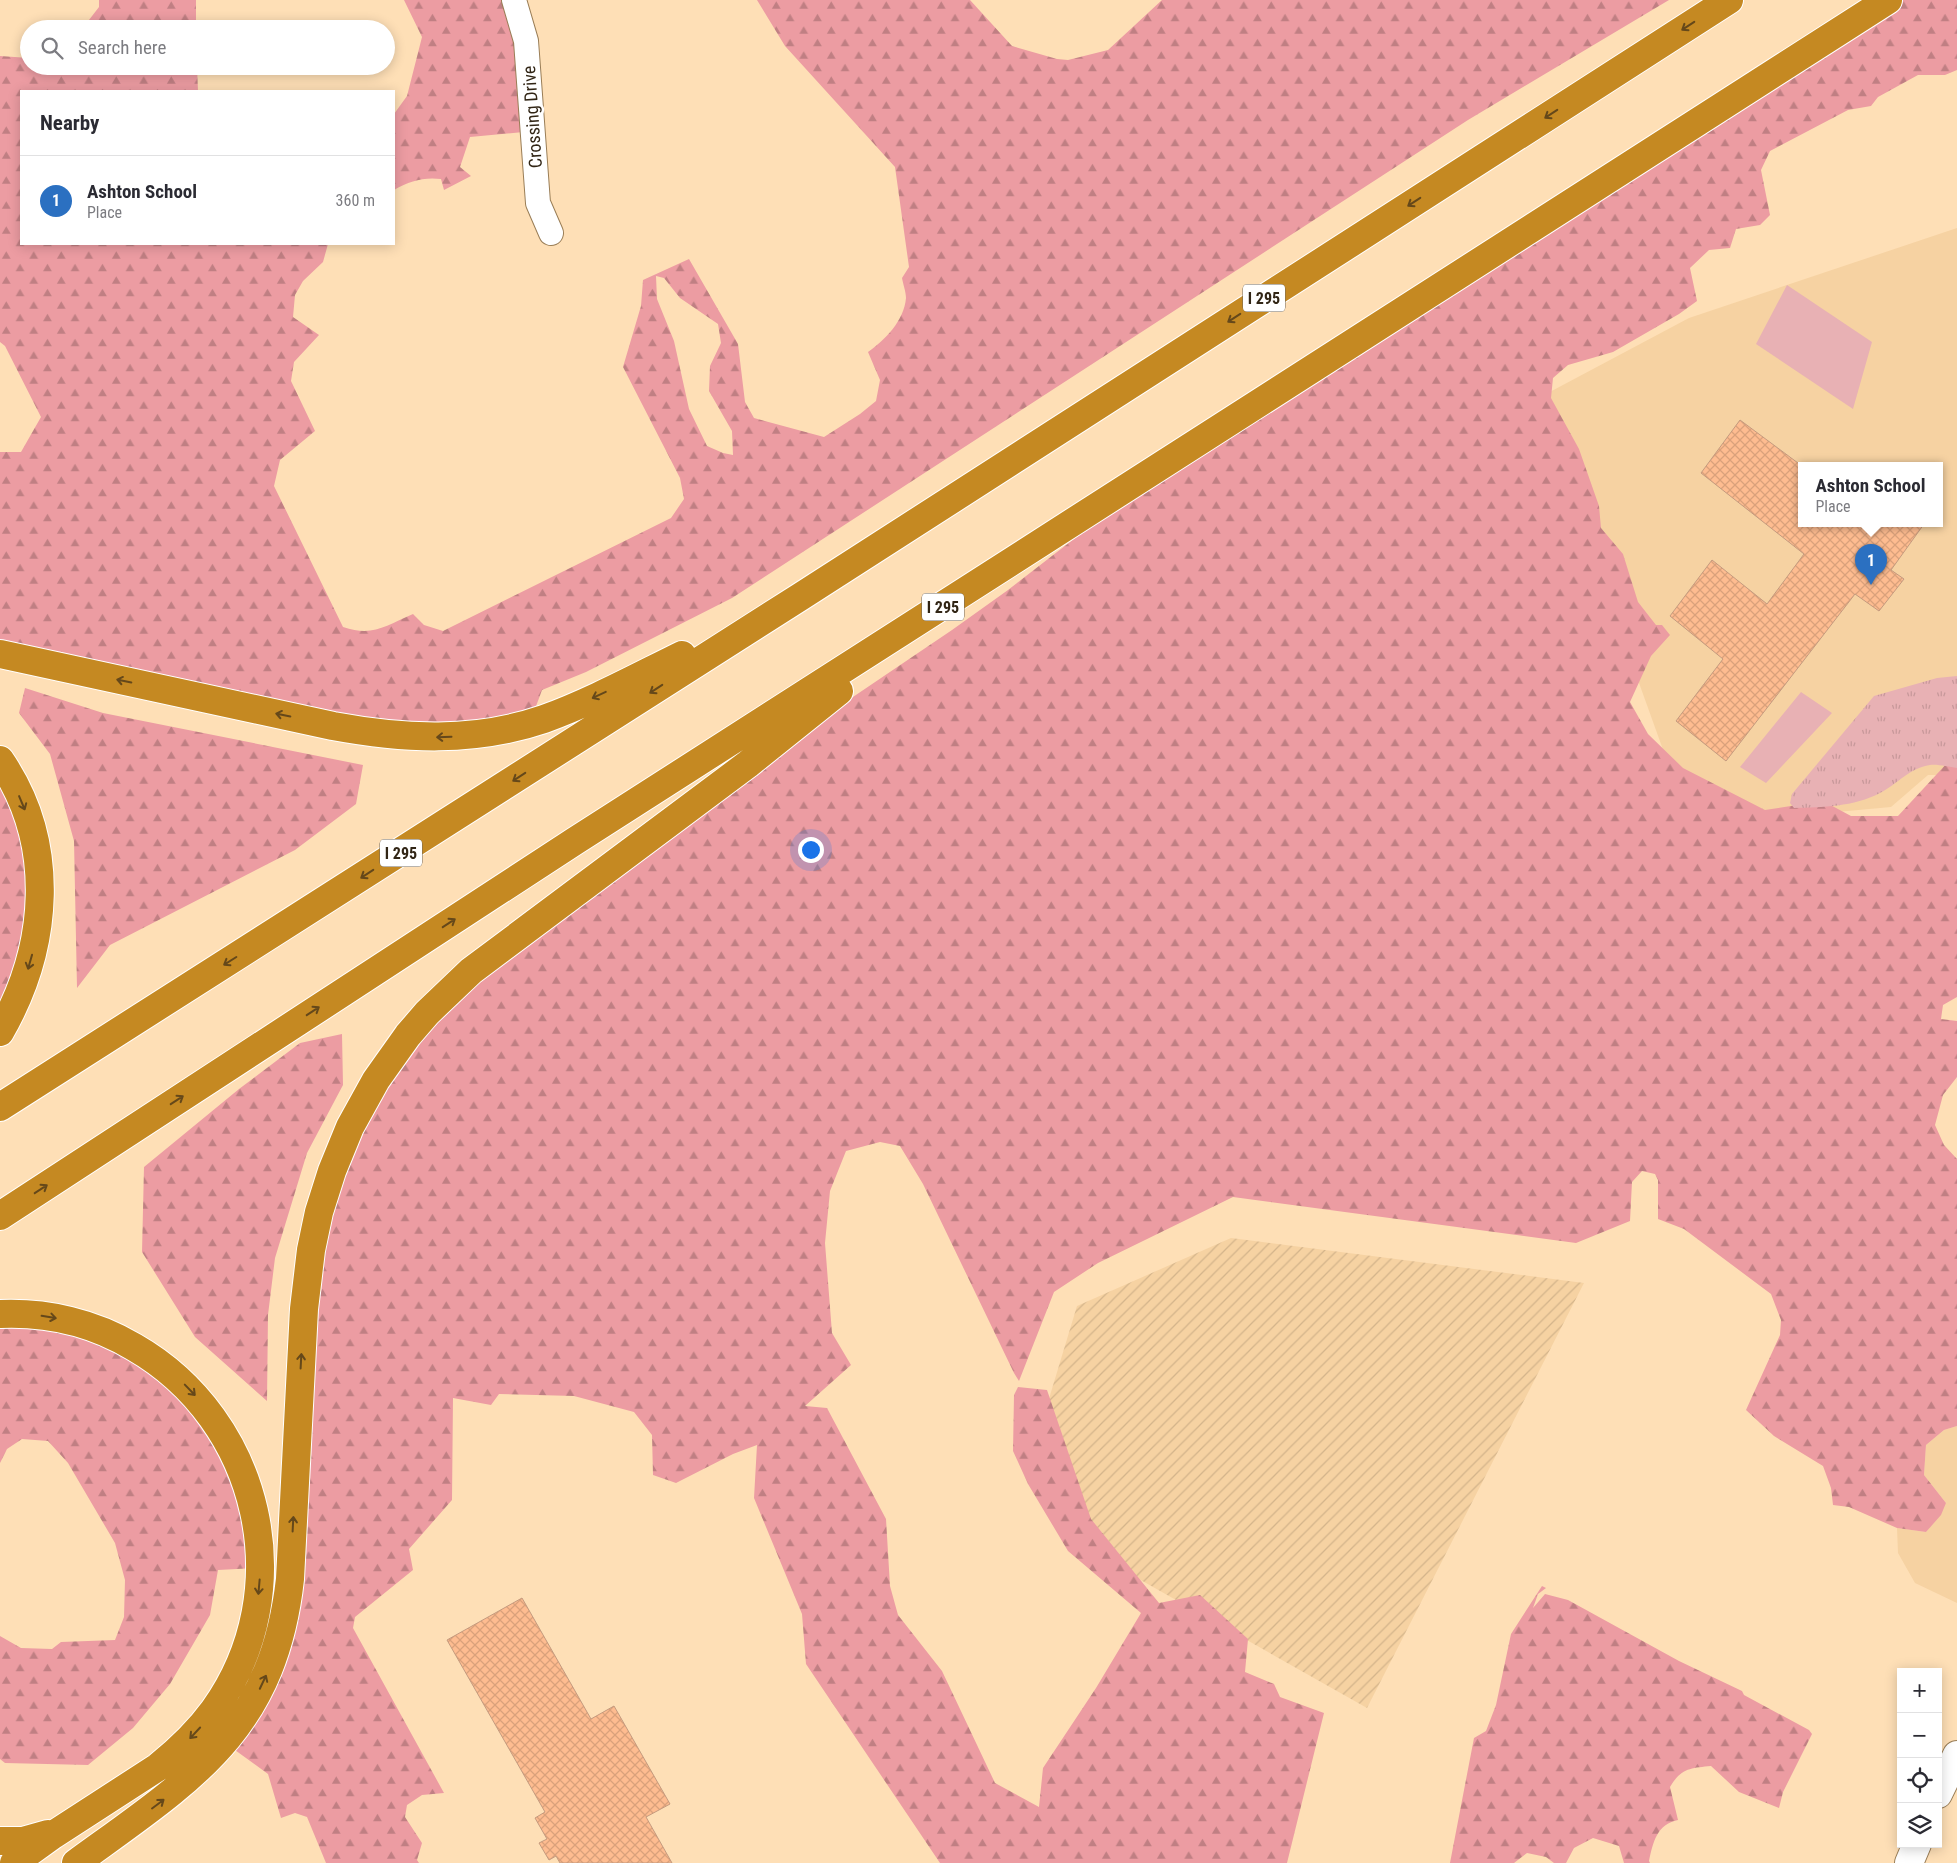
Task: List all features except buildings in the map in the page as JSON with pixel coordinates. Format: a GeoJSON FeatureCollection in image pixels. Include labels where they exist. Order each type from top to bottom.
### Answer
{"type":"FeatureCollection","features":[{"type":"Feature","properties":{"kind":"highway","name":"I 295"},"geometry":{"type":"LineString","coordinates":[[0,1107],[800,597],[1729,0]]}},
{"type":"Feature","properties":{"kind":"highway","name":"I 295"},"geometry":{"type":"LineString","coordinates":[[0,1216],[494,893],[1888,0]]}},
{"type":"Feature","properties":{"kind":"highway"},"geometry":{"type":"LineString","coordinates":[[0,654],[359,731],[411,737],[459,736],[514,727],[570,708],[800,597]]}},
{"type":"Feature","properties":{"kind":"highway"},"geometry":{"type":"LineString","coordinates":[[76,1863],[192,1777],[223,1744],[252,1704],[274,1656],[285,1614],[290,1579],[304,1317],[314,1231],[332,1171],[350,1127],[367,1095],[392,1056],[427,1013],[472,971],[748,764],[946,605]]}},
{"type":"Feature","properties":{"kind":"highway"},"geometry":{"type":"LineString","coordinates":[[0,760],[16,788],[34,837],[40,890],[36,939],[31,962],[18,999],[0,1032]]}},
{"type":"Feature","properties":{"kind":"highway"},"geometry":{"type":"LineString","coordinates":[[0,1314],[30,1314],[87,1326],[114,1336],[139,1350],[179,1378],[211,1414],[233,1450],[251,1498],[258,1533],[260,1576],[254,1623],[237,1670],[214,1710],[201,1727],[173,1755],[142,1778],[69,1824],[14,1863]]}},
{"type":"Feature","properties":{"kind":"highway"},"geometry":{"type":"LineString","coordinates":[[92,1863],[107,1845],[134,1821]]}},
{"type":"Feature","properties":{"kind":"highway"},"geometry":{"type":"LineString","coordinates":[[0,1841],[34,1838],[69,1824]]}},
{"type":"Feature","properties":{"kind":"street","name":"Crossing Drive"},"geometry":{"type":"LineString","coordinates":[[514,0],[526,40],[538,203],[551,233]]}},
{"type":"Feature","properties":{"kind":"street"},"geometry":{"type":"LineString","coordinates":[[1942,1786],[1957,1755]]}},
{"type":"Feature","properties":{"kind":"street"},"geometry":{"type":"LineString","coordinates":[[1909,1863],[1915,1848]]}},
{"type":"Feature","properties":{"kind":"shaded area"},"geometry":{"type":"Polygon","coordinates":[[[1957,228],[1957,775],[1928,775],[1891,807],[1804,815],[1749,810],[1675,783],[1602,580],[1546,394],[1689,318],[1957,228]]]}},
{"type":"Feature","properties":{"kind":"shaded area"},"geometry":{"type":"Polygon","coordinates":[[[1231,1238],[1584,1283],[1367,1708],[1123,1570],[1035,1445],[1077,1306],[1231,1238]]]}},
{"type":"Feature","properties":{"kind":"shaded area"},"geometry":{"type":"Polygon","coordinates":[[[1957,1426],[1957,1603],[1915,1583],[1898,1553],[1897,1528],[1926,1532],[1946,1503],[1924,1475],[1926,1445],[1944,1430],[1957,1426]]]}},
{"type":"Feature","properties":{"kind":"green space"},"geometry":{"type":"Polygon","coordinates":[[[99,0],[196,0],[196,20],[89,20],[99,7],[99,0]]]}},
{"type":"Feature","properties":{"kind":"green space"},"geometry":{"type":"Polygon","coordinates":[[[404,0],[518,0],[534,131],[470,137],[460,167],[471,176],[444,190],[441,179],[417,180],[395,190],[395,113],[407,96],[422,37],[404,0]]]}},
{"type":"Feature","properties":{"kind":"green space"},"geometry":{"type":"Polygon","coordinates":[[[757,0],[970,0],[1012,46],[1057,59],[1068,60],[1108,50],[1162,0],[1669,0],[1468,120],[732,598],[586,672],[542,690],[528,728],[457,742],[0,657],[0,452],[21,452],[41,417],[5,346],[0,342],[0,56],[20,57],[20,75],[197,75],[198,90],[20,90],[20,245],[328,245],[323,262],[303,281],[295,295],[293,317],[319,335],[294,362],[291,381],[315,431],[280,460],[274,486],[343,627],[353,630],[379,629],[413,614],[424,625],[443,631],[671,518],[684,499],[680,478],[623,367],[641,306],[643,280],[689,259],[738,344],[745,402],[754,418],[824,437],[860,414],[876,401],[880,380],[868,352],[887,336],[902,314],[906,293],[902,278],[909,267],[895,167],[785,46],[757,0]],[[656,276],[657,299],[674,341],[689,409],[707,446],[733,455],[732,431],[709,391],[710,366],[721,343],[718,324],[680,298],[664,278],[656,276]]]}},
{"type":"Feature","properties":{"kind":"green space"},"geometry":{"type":"Polygon","coordinates":[[[1899,0],[1957,0],[1957,70],[1945,75],[1918,75],[1878,97],[1871,106],[1848,110],[1770,151],[1761,170],[1770,215],[1760,225],[1736,229],[1730,248],[1709,250],[1690,268],[1697,301],[1679,314],[1613,352],[1568,365],[1553,378],[1551,398],[1579,449],[1599,506],[1601,528],[1623,554],[1638,602],[1656,625],[1662,625],[1670,635],[1651,656],[1630,702],[1648,734],[1683,768],[1765,810],[1823,801],[1851,816],[1898,816],[1949,761],[1957,762],[1957,997],[1943,1005],[1941,1019],[1957,1021],[1957,1077],[1943,1095],[1935,1125],[1944,1145],[1957,1159],[1957,1426],[1944,1430],[1926,1445],[1924,1475],[1946,1503],[1941,1515],[1926,1532],[1897,1528],[1849,1507],[1833,1505],[1831,1488],[1823,1466],[1774,1436],[1746,1410],[1780,1335],[1781,1320],[1771,1294],[1684,1229],[1658,1219],[1658,1180],[1655,1174],[1642,1171],[1632,1182],[1630,1221],[1576,1243],[1233,1197],[1098,1263],[1054,1292],[1019,1381],[923,1184],[900,1146],[880,1142],[846,1151],[830,1191],[825,1243],[832,1333],[851,1365],[805,1406],[827,1408],[886,1519],[890,1586],[898,1615],[942,1671],[995,1783],[1039,1807],[1043,1768],[1096,1688],[1141,1613],[1068,1551],[1028,1484],[1013,1451],[1014,1395],[1018,1387],[1047,1390],[1091,1519],[1159,1603],[1200,1595],[1248,1639],[1245,1672],[1274,1684],[1280,1697],[1324,1713],[1287,1863],[940,1863],[806,1664],[802,1614],[754,1498],[757,1445],[733,1454],[676,1483],[653,1475],[652,1435],[634,1412],[574,1396],[499,1394],[491,1405],[453,1398],[452,1500],[409,1549],[413,1570],[355,1617],[353,1628],[444,1793],[422,1795],[407,1805],[405,1817],[422,1843],[417,1860],[419,1863],[326,1863],[307,1817],[295,1813],[281,1818],[268,1774],[228,1745],[271,1674],[315,1218],[410,1037],[748,768],[952,630],[1008,590],[1136,491],[1899,0]]]}},
{"type":"Feature","properties":{"kind":"green space"},"geometry":{"type":"Polygon","coordinates":[[[1787,285],[1872,342],[1853,409],[1756,344],[1787,285]]]}},
{"type":"Feature","properties":{"kind":"green space"},"geometry":{"type":"Polygon","coordinates":[[[1957,676],[1957,768],[1930,765],[1916,769],[1880,793],[1849,804],[1794,808],[1790,803],[1792,794],[1874,696],[1937,678],[1957,676]]]}},
{"type":"Feature","properties":{"kind":"green space"},"geometry":{"type":"Polygon","coordinates":[[[25,688],[103,713],[363,765],[356,804],[295,850],[110,945],[77,988],[74,841],[50,754],[19,713],[25,688]]]}},
{"type":"Feature","properties":{"kind":"green space"},"geometry":{"type":"Polygon","coordinates":[[[1801,692],[1832,713],[1766,783],[1740,767],[1801,692]]]}},
{"type":"Feature","properties":{"kind":"green space"},"geometry":{"type":"Polygon","coordinates":[[[0,761],[39,891],[0,1031],[0,761]]]}},
{"type":"Feature","properties":{"kind":"green space"},"geometry":{"type":"Polygon","coordinates":[[[342,1034],[343,1085],[307,1153],[275,1258],[268,1315],[267,1401],[195,1337],[142,1252],[144,1167],[239,1089],[300,1043],[342,1034]]]}},
{"type":"Feature","properties":{"kind":"green space"},"geometry":{"type":"Polygon","coordinates":[[[0,1321],[64,1324],[135,1352],[231,1449],[257,1568],[218,1570],[210,1615],[170,1684],[133,1728],[88,1765],[5,1763],[0,1759],[0,1636],[21,1648],[52,1649],[61,1642],[115,1640],[124,1617],[125,1580],[115,1543],[68,1463],[48,1441],[22,1439],[7,1449],[0,1463],[0,1321]]]}},
{"type":"Feature","properties":{"kind":"green space"},"geometry":{"type":"Polygon","coordinates":[[[1542,1586],[1546,1588],[1538,1594],[1533,1608],[1545,1594],[1568,1600],[1679,1661],[1742,1691],[1744,1695],[1809,1730],[1812,1734],[1783,1792],[1779,1808],[1739,1792],[1711,1766],[1698,1767],[1687,1770],[1678,1776],[1670,1787],[1678,1820],[1665,1825],[1657,1835],[1650,1863],[1624,1863],[1619,1846],[1593,1838],[1574,1848],[1566,1863],[1554,1863],[1546,1857],[1527,1853],[1514,1863],[1450,1863],[1474,1738],[1486,1731],[1496,1705],[1511,1634],[1542,1586]]]}},
{"type":"Feature","properties":{"kind":"place","name":"Ashton School"},"geometry":{"type":"Point","coordinates":[1871,585]}}]}
